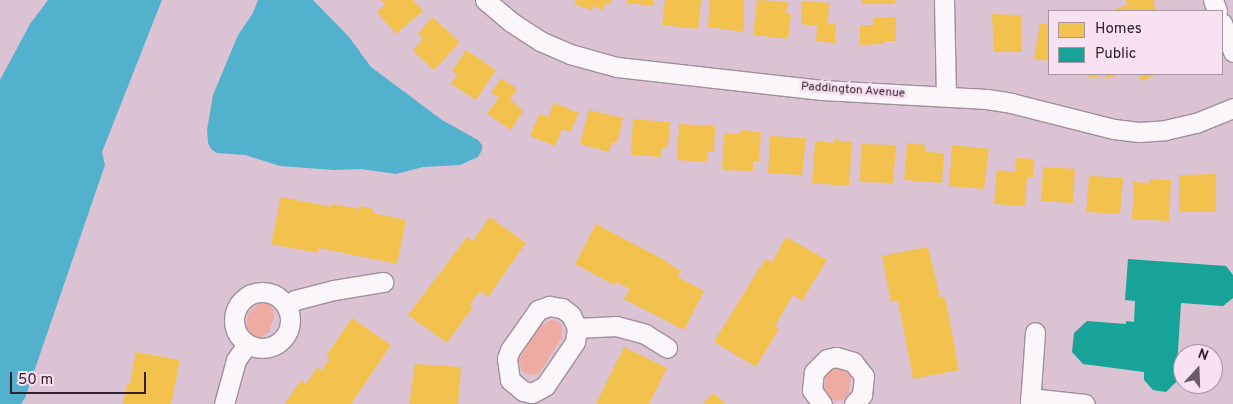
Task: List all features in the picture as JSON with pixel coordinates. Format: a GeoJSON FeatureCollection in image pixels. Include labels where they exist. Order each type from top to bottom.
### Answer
{"type":"FeatureCollection","features":[{"type":"Feature","properties":{"kind":"street","name":"Paddington Avenue"},"geometry":{"type":"LineString","coordinates":[[485,0],[511,22],[540,41],[570,54],[617,68],[831,91],[946,96],[1011,103],[1114,129],[1139,132],[1165,130],[1196,123],[1233,108]]}},
{"type":"Feature","properties":{"kind":"street"},"geometry":{"type":"LineString","coordinates":[[944,0],[946,96]]}},
{"type":"Feature","properties":{"kind":"street"},"geometry":{"type":"LineString","coordinates":[[1223,26],[1233,52]]}},
{"type":"Feature","properties":{"kind":"street"},"geometry":{"type":"LineString","coordinates":[[287,306],[295,300],[334,290],[383,282]]}},
{"type":"Feature","properties":{"kind":"street"},"geometry":{"type":"LineString","coordinates":[[254,292],[273,294],[287,306],[290,324],[282,340],[265,348],[247,344],[235,329],[234,320],[239,303],[254,292]]}},
{"type":"Feature","properties":{"kind":"street"},"geometry":{"type":"LineString","coordinates":[[548,306],[562,308],[570,315],[577,328],[575,342],[546,386],[524,398],[510,380],[507,358],[510,350],[538,310],[548,306]]}},
{"type":"Feature","properties":{"kind":"street"},"geometry":{"type":"LineString","coordinates":[[577,328],[616,326],[645,334],[667,348]]}},
{"type":"Feature","properties":{"kind":"street"},"geometry":{"type":"LineString","coordinates":[[1035,332],[1030,401],[1086,404]]}},
{"type":"Feature","properties":{"kind":"street"},"geometry":{"type":"LineString","coordinates":[[224,404],[236,360],[247,344]]}},
{"type":"Feature","properties":{"kind":"street"},"geometry":{"type":"LineString","coordinates":[[822,404],[812,390],[811,381],[814,372],[827,359],[836,357],[853,362],[864,376],[862,395],[854,404]]}},
{"type":"Feature","properties":{"kind":"shaded area"},"geometry":{"type":"Polygon","coordinates":[[[270,304],[274,318],[269,332],[258,340],[251,341],[247,335],[246,327],[248,314],[257,305],[270,304]]]}},
{"type":"Feature","properties":{"kind":"shaded area"},"geometry":{"type":"Polygon","coordinates":[[[551,320],[558,321],[562,326],[562,337],[540,372],[534,375],[527,374],[522,371],[519,360],[539,327],[551,320]]]}},
{"type":"Feature","properties":{"kind":"shaded area"},"geometry":{"type":"Polygon","coordinates":[[[831,365],[844,366],[851,376],[849,393],[844,400],[836,401],[827,397],[824,388],[826,374],[831,365]]]}},
{"type":"Feature","properties":{"kind":"water"},"geometry":{"type":"Polygon","coordinates":[[[48,0],[162,0],[102,152],[105,165],[25,398],[21,404],[0,404],[0,80],[30,24],[48,0]]]}},
{"type":"Feature","properties":{"kind":"water"},"geometry":{"type":"Polygon","coordinates":[[[258,0],[313,0],[349,37],[371,67],[442,120],[478,140],[482,145],[482,150],[478,157],[460,165],[423,167],[396,174],[361,169],[334,170],[280,166],[245,155],[217,153],[211,149],[208,143],[207,130],[213,95],[238,35],[253,13],[258,0]]]}},
{"type":"Feature","properties":{"kind":"building: Homes"},"geometry":{"type":"Polygon","coordinates":[[[381,0],[413,0],[423,11],[396,34],[377,12],[385,5],[381,0]]]}},
{"type":"Feature","properties":{"kind":"building: Homes"},"geometry":{"type":"Polygon","coordinates":[[[576,0],[612,0],[610,4],[606,2],[603,10],[593,6],[592,10],[574,4],[576,0]]]}},
{"type":"Feature","properties":{"kind":"building: Homes"},"geometry":{"type":"Polygon","coordinates":[[[627,0],[654,0],[654,6],[626,3],[627,0]]]}},
{"type":"Feature","properties":{"kind":"building: Homes"},"geometry":{"type":"Polygon","coordinates":[[[665,0],[701,0],[698,29],[662,25],[665,0]]]}},
{"type":"Feature","properties":{"kind":"building: Homes"},"geometry":{"type":"Polygon","coordinates":[[[710,0],[744,0],[744,32],[708,27],[710,0]]]}},
{"type":"Feature","properties":{"kind":"building: Homes"},"geometry":{"type":"Polygon","coordinates":[[[757,0],[788,2],[786,13],[791,14],[788,39],[753,35],[757,0]]]}},
{"type":"Feature","properties":{"kind":"building: Homes"},"geometry":{"type":"Polygon","coordinates":[[[862,0],[895,0],[895,4],[863,4],[862,0]]]}},
{"type":"Feature","properties":{"kind":"building: Homes"},"geometry":{"type":"Polygon","coordinates":[[[1126,0],[1154,0],[1155,10],[1115,10],[1127,5],[1126,0]]]}},
{"type":"Feature","properties":{"kind":"building: Homes"},"geometry":{"type":"Polygon","coordinates":[[[802,1],[829,3],[828,23],[836,24],[835,43],[816,41],[817,26],[801,24],[802,1]]]}},
{"type":"Feature","properties":{"kind":"building: Homes"},"geometry":{"type":"Polygon","coordinates":[[[992,14],[1021,15],[1022,52],[994,52],[992,14]]]}},
{"type":"Feature","properties":{"kind":"building: Homes"},"geometry":{"type":"Polygon","coordinates":[[[432,17],[460,42],[434,70],[413,51],[423,39],[418,34],[432,17]]]}},
{"type":"Feature","properties":{"kind":"building: Homes"},"geometry":{"type":"Polygon","coordinates":[[[896,17],[896,41],[884,41],[884,44],[860,45],[860,25],[873,25],[873,18],[896,17]]]}},
{"type":"Feature","properties":{"kind":"building: Homes"},"geometry":{"type":"Polygon","coordinates":[[[1040,23],[1048,25],[1048,61],[1034,59],[1040,23]]]}},
{"type":"Feature","properties":{"kind":"building: Homes"},"geometry":{"type":"Polygon","coordinates":[[[466,50],[496,70],[476,100],[451,84],[457,75],[452,71],[466,50]]]}},
{"type":"Feature","properties":{"kind":"building: Homes"},"geometry":{"type":"Polygon","coordinates":[[[1088,75],[1105,75],[1089,79],[1088,75]]]}},
{"type":"Feature","properties":{"kind":"building: Homes"},"geometry":{"type":"Polygon","coordinates":[[[1105,75],[1120,75],[1106,79],[1105,75]]]}},
{"type":"Feature","properties":{"kind":"building: Homes"},"geometry":{"type":"Polygon","coordinates":[[[1138,75],[1156,75],[1141,81],[1138,75]]]}},
{"type":"Feature","properties":{"kind":"building: Homes"},"geometry":{"type":"Polygon","coordinates":[[[501,78],[517,89],[510,99],[523,111],[511,130],[487,114],[499,97],[491,93],[501,78]]]}},
{"type":"Feature","properties":{"kind":"building: Homes"},"geometry":{"type":"Polygon","coordinates":[[[554,103],[579,113],[570,132],[562,129],[555,146],[530,136],[539,114],[548,117],[554,103]]]}},
{"type":"Feature","properties":{"kind":"building: Homes"},"geometry":{"type":"Polygon","coordinates":[[[589,110],[623,118],[617,143],[612,142],[609,152],[580,144],[589,110]]]}},
{"type":"Feature","properties":{"kind":"building: Homes"},"geometry":{"type":"Polygon","coordinates":[[[633,119],[670,122],[668,147],[662,147],[661,157],[631,155],[633,119]]]}},
{"type":"Feature","properties":{"kind":"building: Homes"},"geometry":{"type":"Polygon","coordinates":[[[679,124],[715,126],[714,152],[708,151],[707,162],[677,160],[679,124]]]}},
{"type":"Feature","properties":{"kind":"building: Homes"},"geometry":{"type":"Polygon","coordinates":[[[741,130],[761,132],[759,161],[753,161],[753,171],[722,170],[724,133],[740,134],[741,130]]]}},
{"type":"Feature","properties":{"kind":"building: Homes"},"geometry":{"type":"Polygon","coordinates":[[[770,136],[806,138],[802,175],[768,173],[770,136]]]}},
{"type":"Feature","properties":{"kind":"building: Homes"},"geometry":{"type":"Polygon","coordinates":[[[834,140],[852,142],[849,186],[812,183],[815,141],[834,143],[834,140]]]}},
{"type":"Feature","properties":{"kind":"building: Homes"},"geometry":{"type":"Polygon","coordinates":[[[907,143],[926,145],[926,152],[944,153],[942,183],[904,180],[907,143]]]}},
{"type":"Feature","properties":{"kind":"building: Homes"},"geometry":{"type":"Polygon","coordinates":[[[861,144],[896,145],[893,183],[860,182],[861,144]]]}},
{"type":"Feature","properties":{"kind":"building: Homes"},"geometry":{"type":"Polygon","coordinates":[[[952,145],[989,149],[984,189],[949,186],[952,145]]]}},
{"type":"Feature","properties":{"kind":"building: Homes"},"geometry":{"type":"Polygon","coordinates":[[[1016,158],[1034,159],[1033,177],[1027,177],[1025,206],[994,204],[997,170],[1015,172],[1016,158]]]}},
{"type":"Feature","properties":{"kind":"building: Homes"},"geometry":{"type":"Polygon","coordinates":[[[1043,167],[1075,169],[1073,203],[1041,201],[1043,167]]]}},
{"type":"Feature","properties":{"kind":"building: Homes"},"geometry":{"type":"Polygon","coordinates":[[[1216,174],[1216,212],[1179,212],[1179,175],[1216,174]]]}},
{"type":"Feature","properties":{"kind":"building: Homes"},"geometry":{"type":"Polygon","coordinates":[[[1089,176],[1123,178],[1120,214],[1086,212],[1089,176]]]}},
{"type":"Feature","properties":{"kind":"building: Homes"},"geometry":{"type":"Polygon","coordinates":[[[1149,179],[1171,180],[1169,221],[1132,219],[1134,182],[1149,183],[1149,179]]]}},
{"type":"Feature","properties":{"kind":"building: Homes"},"geometry":{"type":"Polygon","coordinates":[[[281,197],[332,207],[332,204],[359,209],[360,206],[374,209],[373,213],[406,220],[397,264],[319,248],[318,253],[271,244],[281,197]]]}},
{"type":"Feature","properties":{"kind":"building: Homes"},"geometry":{"type":"Polygon","coordinates":[[[490,217],[526,243],[488,297],[480,291],[470,304],[473,307],[447,343],[408,315],[467,237],[473,241],[490,217]]]}},
{"type":"Feature","properties":{"kind":"building: Homes"},"geometry":{"type":"Polygon","coordinates":[[[596,224],[670,263],[681,271],[678,277],[704,291],[684,330],[624,299],[630,289],[616,282],[614,285],[575,264],[596,224]]]}},
{"type":"Feature","properties":{"kind":"building: Homes"},"geometry":{"type":"Polygon","coordinates":[[[786,237],[827,260],[802,301],[793,295],[775,326],[779,329],[756,367],[714,342],[755,275],[766,259],[772,262],[786,237]]]}},
{"type":"Feature","properties":{"kind":"building: Homes"},"geometry":{"type":"Polygon","coordinates":[[[928,247],[940,297],[945,297],[959,370],[913,379],[898,301],[891,302],[882,256],[928,247]]]}},
{"type":"Feature","properties":{"kind":"building: Homes"},"geometry":{"type":"Polygon","coordinates":[[[352,318],[391,345],[351,404],[285,404],[301,380],[306,384],[317,368],[322,370],[330,358],[326,356],[352,318]]]}},
{"type":"Feature","properties":{"kind":"building: Homes"},"geometry":{"type":"Polygon","coordinates":[[[624,347],[667,368],[649,404],[596,404],[624,347]]]}},
{"type":"Feature","properties":{"kind":"building: Homes"},"geometry":{"type":"Polygon","coordinates":[[[136,352],[180,360],[171,404],[123,404],[127,384],[130,384],[136,352]]]}},
{"type":"Feature","properties":{"kind":"building: Homes"},"geometry":{"type":"Polygon","coordinates":[[[415,364],[461,367],[458,404],[409,404],[415,364]]]}},
{"type":"Feature","properties":{"kind":"building: Homes"},"geometry":{"type":"Polygon","coordinates":[[[713,393],[726,404],[703,404],[713,393]]]}},
{"type":"Feature","properties":{"kind":"building: Public"},"geometry":{"type":"Polygon","coordinates":[[[1128,259],[1226,266],[1233,275],[1233,298],[1223,306],[1181,303],[1178,344],[1173,344],[1173,385],[1166,392],[1153,390],[1144,380],[1144,372],[1083,364],[1072,352],[1074,333],[1087,321],[1126,324],[1126,321],[1134,322],[1135,301],[1125,300],[1128,259]]]}}]}
